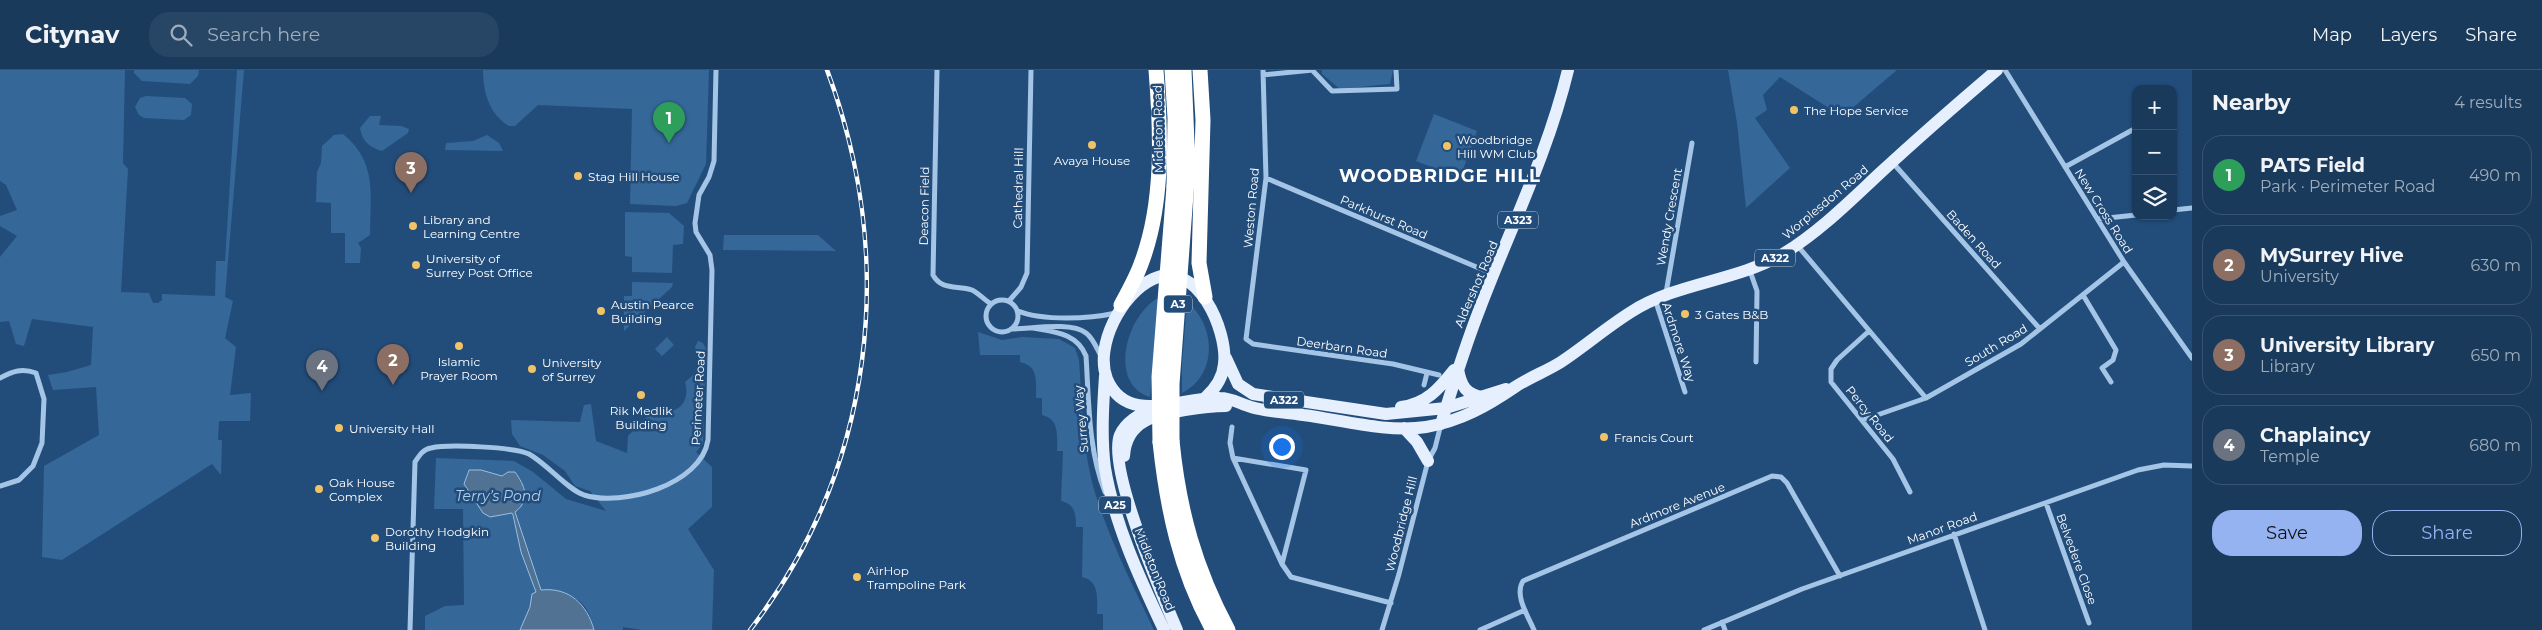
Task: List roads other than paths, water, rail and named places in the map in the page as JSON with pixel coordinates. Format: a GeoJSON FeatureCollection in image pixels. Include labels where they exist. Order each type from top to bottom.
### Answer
{"type":"FeatureCollection","features":[{"type":"Feature","properties":{"kind":"highway"},"geometry":{"type":"LineString","coordinates":[[1120,309],[1141,264],[1152,221],[1159,151],[1156,70]]}},
{"type":"Feature","properties":{"kind":"highway","name":"Midleton Road"},"geometry":{"type":"LineString","coordinates":[[1166,441],[1159,377],[1174,187],[1175,118],[1172,70]]}},
{"type":"Feature","properties":{"kind":"highway","name":"A3"},"geometry":{"type":"LineString","coordinates":[[1184,70],[1188,167],[1166,441],[1168,505],[1176,538],[1191,582],[1213,630]]}},
{"type":"Feature","properties":{"kind":"highway"},"geometry":{"type":"LineString","coordinates":[[1200,70],[1203,120],[1199,262],[1205,297]]}},
{"type":"Feature","properties":{"kind":"highway","name":"A3"},"geometry":{"type":"LineString","coordinates":[[1166,441],[1190,542],[1203,579],[1228,630]]}},
{"type":"Feature","properties":{"kind":"main road","name":"Aldershot Road"},"geometry":{"type":"LineString","coordinates":[[1441,424],[1458,367],[1535,176],[1568,70]]}},
{"type":"Feature","properties":{"kind":"main road","name":"Worplesdon Road"},"geometry":{"type":"LineString","coordinates":[[1205,398],[1230,399],[1251,408],[1404,428],[1441,424],[1486,408],[1516,387],[1558,364],[1617,321],[1660,296],[1750,270],[1797,245],[1998,70]]}},
{"type":"Feature","properties":{"kind":"main road"},"geometry":{"type":"LineString","coordinates":[[1166,275],[1186,280],[1205,297],[1210,306],[1224,353],[1221,376],[1215,388],[1205,398],[1154,407],[1132,404],[1118,396],[1113,389],[1104,366],[1110,334],[1120,309],[1145,283],[1166,275]]}},
{"type":"Feature","properties":{"kind":"main road","name":"Worplesdon Road"},"geometry":{"type":"LineString","coordinates":[[1224,353],[1235,379],[1244,389],[1253,394],[1366,412],[1399,414],[1446,408],[1516,387]]}},
{"type":"Feature","properties":{"kind":"main road","name":"Midleton Road"},"geometry":{"type":"LineString","coordinates":[[1104,366],[1105,467],[1126,538],[1164,630]]}},
{"type":"Feature","properties":{"kind":"main road"},"geometry":{"type":"LineString","coordinates":[[1458,367],[1460,381],[1465,390],[1472,396],[1485,397]]}},
{"type":"Feature","properties":{"kind":"main road"},"geometry":{"type":"LineString","coordinates":[[1366,412],[1405,406],[1424,400],[1437,391],[1458,367]]}},
{"type":"Feature","properties":{"kind":"main road"},"geometry":{"type":"LineString","coordinates":[[1127,495],[1124,448],[1131,434],[1142,423],[1172,413],[1212,406],[1251,408]]}},
{"type":"Feature","properties":{"kind":"main road","name":"Midleton Road"},"geometry":{"type":"LineString","coordinates":[[1154,407],[1129,422],[1118,440],[1118,468],[1153,572],[1177,630]]}},
{"type":"Feature","properties":{"kind":"main road"},"geometry":{"type":"LineString","coordinates":[[1404,428],[1417,442],[1428,462]]}},
{"type":"Feature","properties":{"kind":"street","name":"Perimeter Road"},"geometry":{"type":"LineString","coordinates":[[410,630],[415,462],[426,450],[440,447],[518,450],[535,458],[575,491],[584,495],[604,497],[644,493],[662,488],[690,469],[705,452],[708,440],[712,270],[710,255],[696,232],[695,223],[698,195],[709,177],[714,161],[716,70]]}},
{"type":"Feature","properties":{"kind":"street","name":"Deacon Field"},"geometry":{"type":"LineString","coordinates":[[937,70],[933,275],[936,281],[944,286],[972,290],[991,304]]}},
{"type":"Feature","properties":{"kind":"street","name":"Cathedral Hill"},"geometry":{"type":"LineString","coordinates":[[1009,301],[1022,287],[1027,273],[1031,70]]}},
{"type":"Feature","properties":{"kind":"street"},"geometry":{"type":"LineString","coordinates":[[1263,72],[1313,70],[1332,91],[1397,89],[1396,70]]}},
{"type":"Feature","properties":{"kind":"street","name":"New Cross Road"},"geometry":{"type":"LineString","coordinates":[[2005,70],[2124,262],[2192,358]]}},
{"type":"Feature","properties":{"kind":"street","name":"Weston Road"},"geometry":{"type":"LineString","coordinates":[[1253,344],[1246,339],[1266,178],[1263,72]]}},
{"type":"Feature","properties":{"kind":"street"},"geometry":{"type":"LineString","coordinates":[[2065,167],[2132,130]]}},
{"type":"Feature","properties":{"kind":"street","name":"Wendy Crescent"},"geometry":{"type":"LineString","coordinates":[[1660,296],[1692,143]]}},
{"type":"Feature","properties":{"kind":"street","name":"Baden Road"},"geometry":{"type":"LineString","coordinates":[[1892,162],[2040,329]]}},
{"type":"Feature","properties":{"kind":"street","name":"Parkhurst Road"},"geometry":{"type":"LineString","coordinates":[[1266,178],[1494,274]]}},
{"type":"Feature","properties":{"kind":"street"},"geometry":{"type":"LineString","coordinates":[[2177,210],[2192,208]]}},
{"type":"Feature","properties":{"kind":"street"},"geometry":{"type":"LineString","coordinates":[[2098,219],[2132,215]]}},
{"type":"Feature","properties":{"kind":"street"},"geometry":{"type":"LineString","coordinates":[[1797,245],[1926,398]]}},
{"type":"Feature","properties":{"kind":"street","name":"South Road"},"geometry":{"type":"LineString","coordinates":[[1863,420],[1926,398],[2021,344],[2124,262]]}},
{"type":"Feature","properties":{"kind":"street"},"geometry":{"type":"LineString","coordinates":[[1750,270],[1756,290],[1756,362]]}},
{"type":"Feature","properties":{"kind":"street"},"geometry":{"type":"LineString","coordinates":[[2083,295],[2116,350],[2113,360],[2102,368],[2111,382]]}},
{"type":"Feature","properties":{"kind":"street","name":"Ardmore Way"},"geometry":{"type":"LineString","coordinates":[[1660,296],[1685,392]]}},
{"type":"Feature","properties":{"kind":"street"},"geometry":{"type":"LineString","coordinates":[[1018,311],[1016,323],[1011,330],[1001,332],[988,324],[986,313],[991,304],[1000,300],[1009,301],[1018,311],[1028,315],[1095,318],[1120,309]]}},
{"type":"Feature","properties":{"kind":"street","name":"Surrey Way"},"geometry":{"type":"LineString","coordinates":[[1011,330],[1060,327],[1079,329],[1090,338],[1104,366]]}},
{"type":"Feature","properties":{"kind":"street","name":"Surrey Way"},"geometry":{"type":"LineString","coordinates":[[1033,328],[1060,333],[1074,338],[1083,348],[1086,356],[1092,448],[1098,476],[1126,538]]}},
{"type":"Feature","properties":{"kind":"street","name":"Percy Road"},"geometry":{"type":"LineString","coordinates":[[1869,331],[1837,360],[1831,369],[1831,382],[1893,459],[1910,492]]}},
{"type":"Feature","properties":{"kind":"street","name":"Deerbarn Road"},"geometry":{"type":"LineString","coordinates":[[1253,344],[1393,364],[1439,375]]}},
{"type":"Feature","properties":{"kind":"street"},"geometry":{"type":"LineString","coordinates":[[0,378],[13,371],[26,370],[36,373],[44,399],[42,442],[33,466],[19,480],[0,486]]}},
{"type":"Feature","properties":{"kind":"street"},"geometry":{"type":"LineString","coordinates":[[1424,385],[1427,373]]}},
{"type":"Feature","properties":{"kind":"street","name":"Woodbridge Hill"},"geometry":{"type":"LineString","coordinates":[[1382,630],[1428,462],[1435,448],[1441,424]]}},
{"type":"Feature","properties":{"kind":"street"},"geometry":{"type":"LineString","coordinates":[[1232,427],[1230,443],[1233,458],[1282,564],[1292,577],[1391,602]]}},
{"type":"Feature","properties":{"kind":"street"},"geometry":{"type":"LineString","coordinates":[[1233,458],[1306,470],[1282,564]]}},
{"type":"Feature","properties":{"kind":"street","name":"Manor Road"},"geometry":{"type":"LineString","coordinates":[[1704,630],[1840,576],[2138,470],[2164,464],[2192,466]]}},
{"type":"Feature","properties":{"kind":"street","name":"Ardmore Avenue"},"geometry":{"type":"LineString","coordinates":[[1534,630],[1520,596],[1520,585],[1532,576],[1772,476],[1781,478],[1788,483],[1840,576]]}},
{"type":"Feature","properties":{"kind":"street","name":"Belvedere Close"},"geometry":{"type":"LineString","coordinates":[[2046,503],[2089,623]]}},
{"type":"Feature","properties":{"kind":"street"},"geometry":{"type":"LineString","coordinates":[[1954,534],[1985,630]]}},
{"type":"Feature","properties":{"kind":"street"},"geometry":{"type":"LineString","coordinates":[[1480,630],[1525,610]]}},
{"type":"Feature","properties":{"kind":"street"},"geometry":{"type":"LineString","coordinates":[[1722,622],[1725,630]]}},
{"type":"Feature","properties":{"kind":"water","name":"Terry’s Pond"},"geometry":{"type":"Polygon","coordinates":[[[469,470],[481,470],[502,476],[508,472],[515,472],[524,488],[525,498],[515,512],[541,590],[560,591],[575,599],[587,612],[594,630],[520,630],[530,607],[532,594],[536,592],[521,552],[513,515],[512,513],[490,517],[483,513],[464,484],[469,470]]]}},
{"type":"Feature","properties":{"kind":"railway"},"geometry":{"type":"LineString","coordinates":[[750,630],[792,567],[825,501],[848,432],[862,360],[867,288],[862,215],[849,142],[827,70]]}},
{"type":"Feature","properties":{"kind":"place","name":"The Hope Service"},"geometry":{"type":"Point","coordinates":[1794,110]}},
{"type":"Feature","properties":{"kind":"place","name":"PATS Field"},"geometry":{"type":"Point","coordinates":[669,143]}},
{"type":"Feature","properties":{"kind":"place","name":"Avaya House"},"geometry":{"type":"Point","coordinates":[1092,145]}},
{"type":"Feature","properties":{"kind":"place","name":"Woodbridge Hill WM Club"},"geometry":{"type":"Point","coordinates":[1447,146]}},
{"type":"Feature","properties":{"kind":"place","name":"Stag Hill House"},"geometry":{"type":"Point","coordinates":[578,176]}},
{"type":"Feature","properties":{"kind":"place","name":"University Library"},"geometry":{"type":"Point","coordinates":[411,193]}},
{"type":"Feature","properties":{"kind":"place","name":"Library and Learning Centre"},"geometry":{"type":"Point","coordinates":[413,226]}},
{"type":"Feature","properties":{"kind":"place","name":"University of Surrey Post Office"},"geometry":{"type":"Point","coordinates":[416,265]}},
{"type":"Feature","properties":{"kind":"place","name":"Austin Pearce Building"},"geometry":{"type":"Point","coordinates":[601,311]}},
{"type":"Feature","properties":{"kind":"place","name":"3 Gates B&B"},"geometry":{"type":"Point","coordinates":[1685,314]}},
{"type":"Feature","properties":{"kind":"place","name":"Islamic Prayer Room"},"geometry":{"type":"Point","coordinates":[459,346]}},
{"type":"Feature","properties":{"kind":"place","name":"University of Surrey"},"geometry":{"type":"Point","coordinates":[532,369]}},
{"type":"Feature","properties":{"kind":"place","name":"MySurrey Hive"},"geometry":{"type":"Point","coordinates":[393,385]}},
{"type":"Feature","properties":{"kind":"place","name":"Chaplaincy"},"geometry":{"type":"Point","coordinates":[322,391]}},
{"type":"Feature","properties":{"kind":"place","name":"Rik Medlik Building"},"geometry":{"type":"Point","coordinates":[641,395]}},
{"type":"Feature","properties":{"kind":"place","name":"University Hall"},"geometry":{"type":"Point","coordinates":[339,428]}},
{"type":"Feature","properties":{"kind":"place","name":"Francis Court"},"geometry":{"type":"Point","coordinates":[1604,437]}},
{"type":"Feature","properties":{"kind":"place","name":"Oak House Complex"},"geometry":{"type":"Point","coordinates":[319,489]}},
{"type":"Feature","properties":{"kind":"place","name":"Dorothy Hodgkin Building"},"geometry":{"type":"Point","coordinates":[375,538]}},
{"type":"Feature","properties":{"kind":"place","name":"AirHop Trampoline Park"},"geometry":{"type":"Point","coordinates":[857,577]}},
{"type":"Feature","properties":{"kind":"district","name":"WOODBRIDGE HILL"},"geometry":{"type":"Point","coordinates":[1440,176]}}]}
